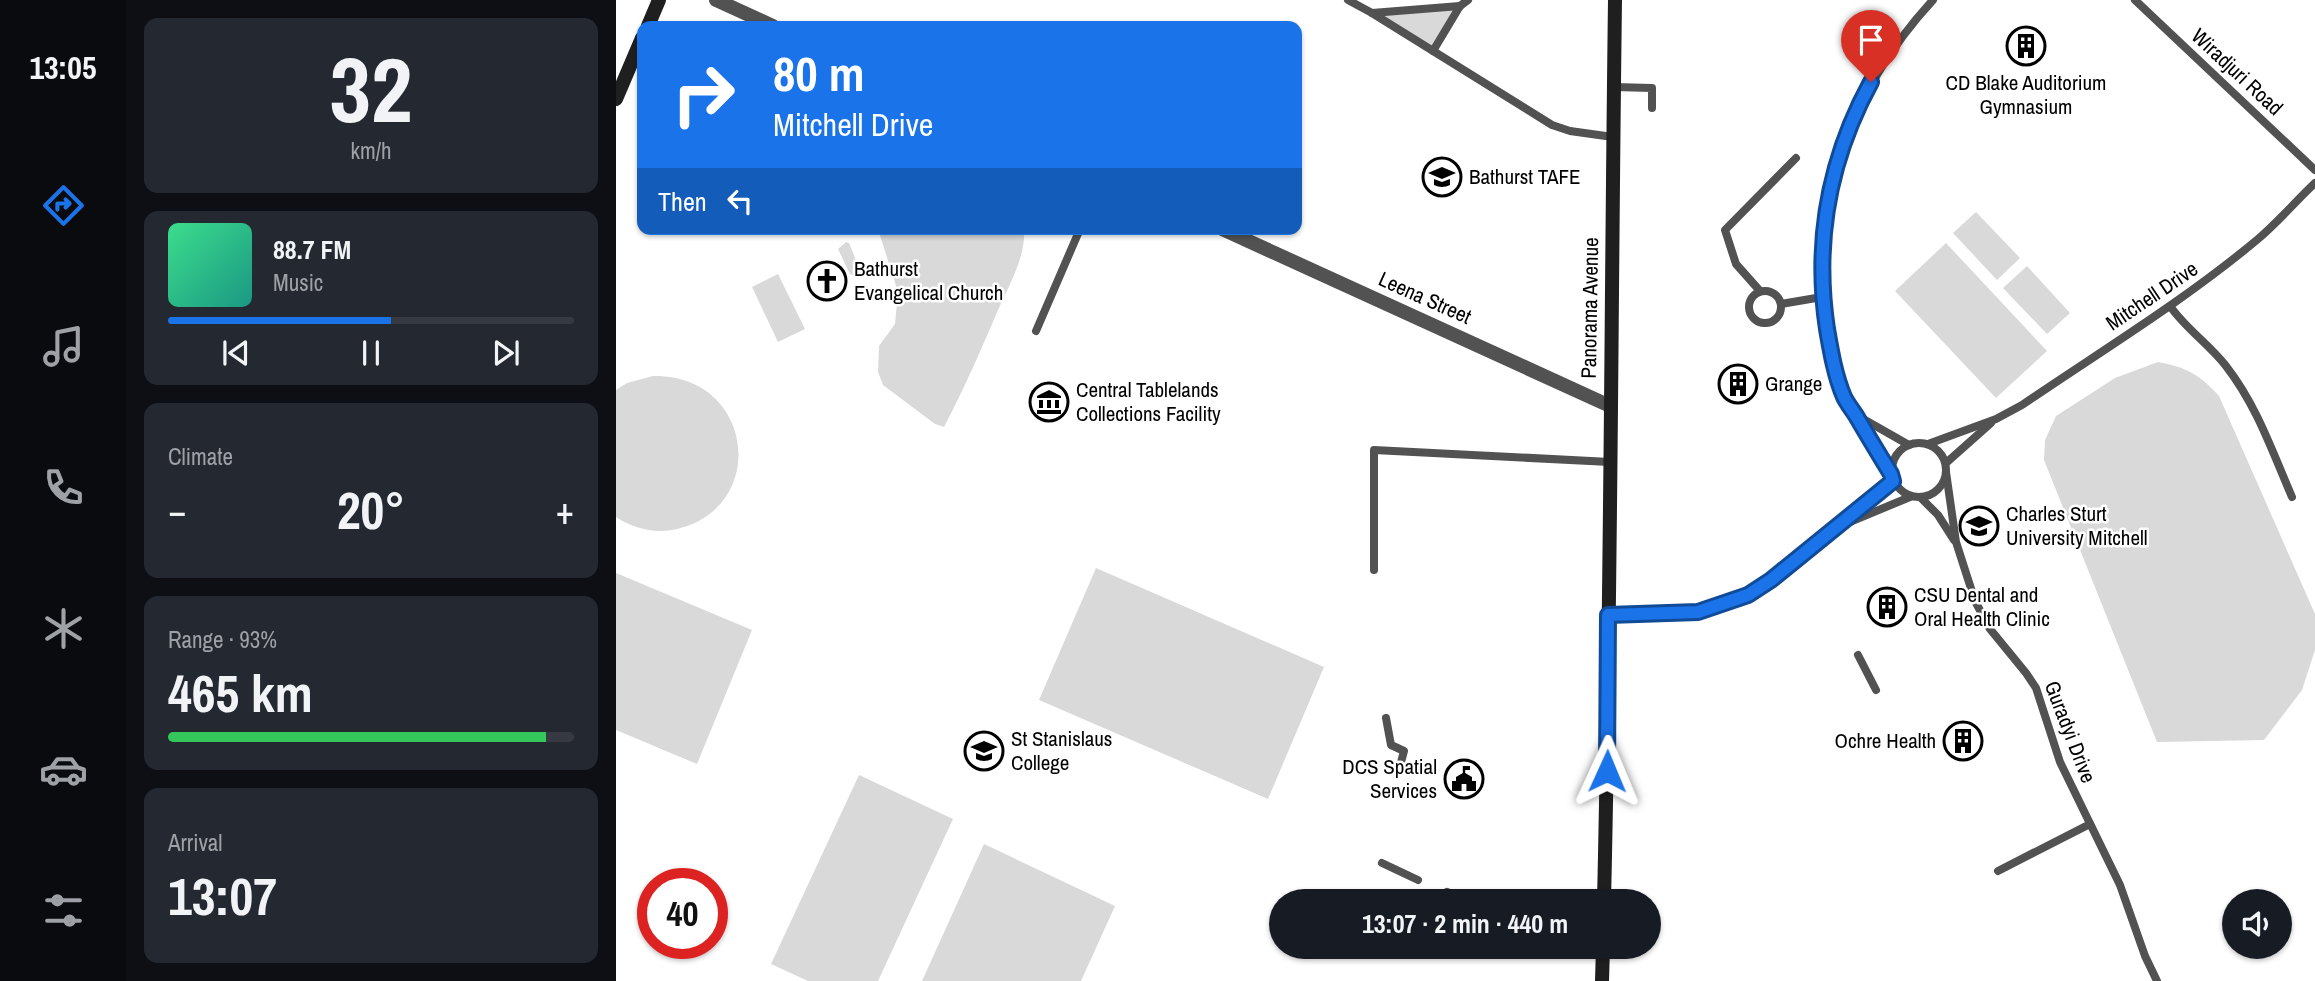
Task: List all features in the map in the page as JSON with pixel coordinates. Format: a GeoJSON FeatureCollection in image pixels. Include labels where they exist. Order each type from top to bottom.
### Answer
{"type":"FeatureCollection","features":[{"type":"Feature","properties":{"kind":"street"},"geometry":{"type":"LineString","coordinates":[[650,21],[659,0]]}},
{"type":"Feature","properties":{"kind":"street"},"geometry":{"type":"LineString","coordinates":[[716,0],[762,21]]}},
{"type":"Feature","properties":{"kind":"street","name":"Panorama Avenue"},"geometry":{"type":"LineString","coordinates":[[1604,889],[1615,0]]}},
{"type":"Feature","properties":{"kind":"street"},"geometry":{"type":"LineString","coordinates":[[616,99],[637,50]]}},
{"type":"Feature","properties":{"kind":"street","name":"Leena Street"},"geometry":{"type":"LineString","coordinates":[[1235,235],[1610,406]]}},
{"type":"Feature","properties":{"kind":"street"},"geometry":{"type":"LineString","coordinates":[[1602,981],[1603,959]]}},
{"type":"Feature","properties":{"kind":"lane"},"geometry":{"type":"LineString","coordinates":[[1348,0],[1552,125],[1570,131],[1614,137]]}},
{"type":"Feature","properties":{"kind":"lane"},"geometry":{"type":"LineString","coordinates":[[1433,51],[1460,6],[1468,0]]}},
{"type":"Feature","properties":{"kind":"lane"},"geometry":{"type":"LineString","coordinates":[[1910,497],[1897,488],[1845,400],[1835,368],[1822,297],[1821,253],[1827,201],[1848,131],[1862,99],[1890,52],[1933,0]]}},
{"type":"Feature","properties":{"kind":"lane","name":"Wiradjuri Road"},"geometry":{"type":"LineString","coordinates":[[2135,0],[2315,170]]}},
{"type":"Feature","properties":{"kind":"lane"},"geometry":{"type":"LineString","coordinates":[[1372,13],[1460,6]]}},
{"type":"Feature","properties":{"kind":"lane"},"geometry":{"type":"LineString","coordinates":[[1614,87],[1652,88],[1652,108]]}},
{"type":"Feature","properties":{"kind":"lane"},"geometry":{"type":"LineString","coordinates":[[1760,291],[1749,305],[1756,320],[1768,323],[1774,320],[1781,310],[1781,304],[1773,293],[1760,291],[1736,264],[1725,230],[1796,158]]}},
{"type":"Feature","properties":{"kind":"lane","name":"Mitchell Drive"},"geometry":{"type":"LineString","coordinates":[[1928,444],[1996,419],[2022,405],[2170,306],[2261,237],[2315,183]]}},
{"type":"Feature","properties":{"kind":"lane"},"geometry":{"type":"LineString","coordinates":[[1036,331],[1077,235]]}},
{"type":"Feature","properties":{"kind":"lane"},"geometry":{"type":"LineString","coordinates":[[1781,304],[1822,297]]}},
{"type":"Feature","properties":{"kind":"lane"},"geometry":{"type":"LineString","coordinates":[[2170,306],[2182,323],[2224,363],[2251,401],[2292,497]]}},
{"type":"Feature","properties":{"kind":"lane"},"geometry":{"type":"LineString","coordinates":[[1836,528],[1910,497],[1921,498],[1935,492],[1945,480],[1946,468],[1942,455],[1928,444],[1909,444],[1855,414]]}},
{"type":"Feature","properties":{"kind":"lane","name":"Mitchell Drive"},"geometry":{"type":"LineString","coordinates":[[1946,468],[1996,419]]}},
{"type":"Feature","properties":{"kind":"lane"},"geometry":{"type":"LineString","coordinates":[[1608,615],[1698,612],[1748,595],[1836,528],[1892,477],[1895,456],[1909,444]]}},
{"type":"Feature","properties":{"kind":"lane"},"geometry":{"type":"LineString","coordinates":[[1374,570],[1374,450],[1610,462]]}},
{"type":"Feature","properties":{"kind":"lane","name":"Guradyi Drive"},"geometry":{"type":"LineString","coordinates":[[1946,468],[1955,542]]}},
{"type":"Feature","properties":{"kind":"lane","name":"Guradyi Drive"},"geometry":{"type":"LineString","coordinates":[[1921,498],[1938,515],[1955,542],[1982,615],[1990,629],[2036,688],[2060,762],[2120,885],[2145,956],[2157,981]]}},
{"type":"Feature","properties":{"kind":"lane"},"geometry":{"type":"LineString","coordinates":[[1858,655],[1876,690]]}},
{"type":"Feature","properties":{"kind":"lane"},"geometry":{"type":"LineString","coordinates":[[1386,718],[1391,745],[1404,751],[1400,766]]}},
{"type":"Feature","properties":{"kind":"lane"},"geometry":{"type":"LineString","coordinates":[[1998,871],[2090,824]]}},
{"type":"Feature","properties":{"kind":"lane"},"geometry":{"type":"LineString","coordinates":[[1382,863],[1418,880]]}},
{"type":"Feature","properties":{"kind":"shaded area"},"geometry":{"type":"Polygon","coordinates":[[[1460,6],[1433,51],[1372,13],[1460,6]]]}},
{"type":"Feature","properties":{"kind":"shaded area"},"geometry":{"type":"Polygon","coordinates":[[[1976,212],[2020,258],[1997,280],[1953,233],[1976,212]]]}},
{"type":"Feature","properties":{"kind":"shaded area"},"geometry":{"type":"Polygon","coordinates":[[[880,235],[1024,235],[1016,271],[944,427],[935,424],[883,385],[878,372],[879,346],[895,324],[898,292],[880,235]]]}},
{"type":"Feature","properties":{"kind":"shaded area"},"geometry":{"type":"Polygon","coordinates":[[[846,242],[849,243],[860,270],[853,275],[838,249],[846,242]]]}},
{"type":"Feature","properties":{"kind":"shaded area"},"geometry":{"type":"Polygon","coordinates":[[[1946,243],[2047,351],[1996,398],[1895,291],[1946,243]]]}},
{"type":"Feature","properties":{"kind":"shaded area"},"geometry":{"type":"Polygon","coordinates":[[[2027,266],[2070,313],[2047,334],[2003,288],[2027,266]]]}},
{"type":"Feature","properties":{"kind":"shaded area"},"geometry":{"type":"Polygon","coordinates":[[[778,274],[805,329],[778,342],[752,287],[778,274]]]}},
{"type":"Feature","properties":{"kind":"shaded area"},"geometry":{"type":"Polygon","coordinates":[[[2158,362],[2192,373],[2219,396],[2315,614],[2315,650],[2302,690],[2264,740],[2157,742],[2044,460],[2045,440],[2056,416],[2115,378],[2158,362]]]}},
{"type":"Feature","properties":{"kind":"shaded area"},"geometry":{"type":"Polygon","coordinates":[[[653,376],[687,381],[712,396],[730,418],[738,444],[737,470],[727,496],[707,516],[677,529],[661,531],[630,525],[616,517],[616,390],[627,383],[653,376]]]}},
{"type":"Feature","properties":{"kind":"shaded area"},"geometry":{"type":"Polygon","coordinates":[[[1096,568],[1324,667],[1268,799],[1039,700],[1096,568]]]}},
{"type":"Feature","properties":{"kind":"shaded area"},"geometry":{"type":"Polygon","coordinates":[[[616,573],[752,630],[697,764],[616,730],[616,573]]]}},
{"type":"Feature","properties":{"kind":"shaded area"},"geometry":{"type":"Polygon","coordinates":[[[859,775],[953,819],[878,981],[808,981],[771,964],[859,775]]]}},
{"type":"Feature","properties":{"kind":"shaded area"},"geometry":{"type":"Polygon","coordinates":[[[984,844],[1115,906],[1081,981],[922,981],[984,844]]]}},
{"type":"Feature","properties":{"kind":"place","name":"CD Blake Auditorium Gymnasium"},"geometry":{"type":"Point","coordinates":[2026,46]}},
{"type":"Feature","properties":{"kind":"place","name":"Bathurst TAFE"},"geometry":{"type":"Point","coordinates":[1442,177]}},
{"type":"Feature","properties":{"kind":"place","name":"Bathurst Evangelical Church"},"geometry":{"type":"Point","coordinates":[827,281]}},
{"type":"Feature","properties":{"kind":"place","name":"Grange"},"geometry":{"type":"Point","coordinates":[1738,384]}},
{"type":"Feature","properties":{"kind":"place","name":"Central Tablelands Collections Facility"},"geometry":{"type":"Point","coordinates":[1049,402]}},
{"type":"Feature","properties":{"kind":"place","name":"Charles Sturt University Mitchell"},"geometry":{"type":"Point","coordinates":[1979,526]}},
{"type":"Feature","properties":{"kind":"place","name":"CSU Dental and Oral Health Clinic"},"geometry":{"type":"Point","coordinates":[1887,607]}},
{"type":"Feature","properties":{"kind":"place","name":"Ochre Health"},"geometry":{"type":"Point","coordinates":[1963,741]}},
{"type":"Feature","properties":{"kind":"place","name":"St Stanislaus College"},"geometry":{"type":"Point","coordinates":[984,751]}},
{"type":"Feature","properties":{"kind":"place","name":"DCS Spatial Services"},"geometry":{"type":"Point","coordinates":[1464,779]}},
{"type":"Feature","properties":{"kind":"route"},"geometry":{"type":"LineString","coordinates":[[1607,771],[1608,615],[1698,612],[1748,595],[1771,580],[1893,481],[1841,390],[1822,297],[1821,253],[1827,201],[1839,154],[1871,82]]}}]}
